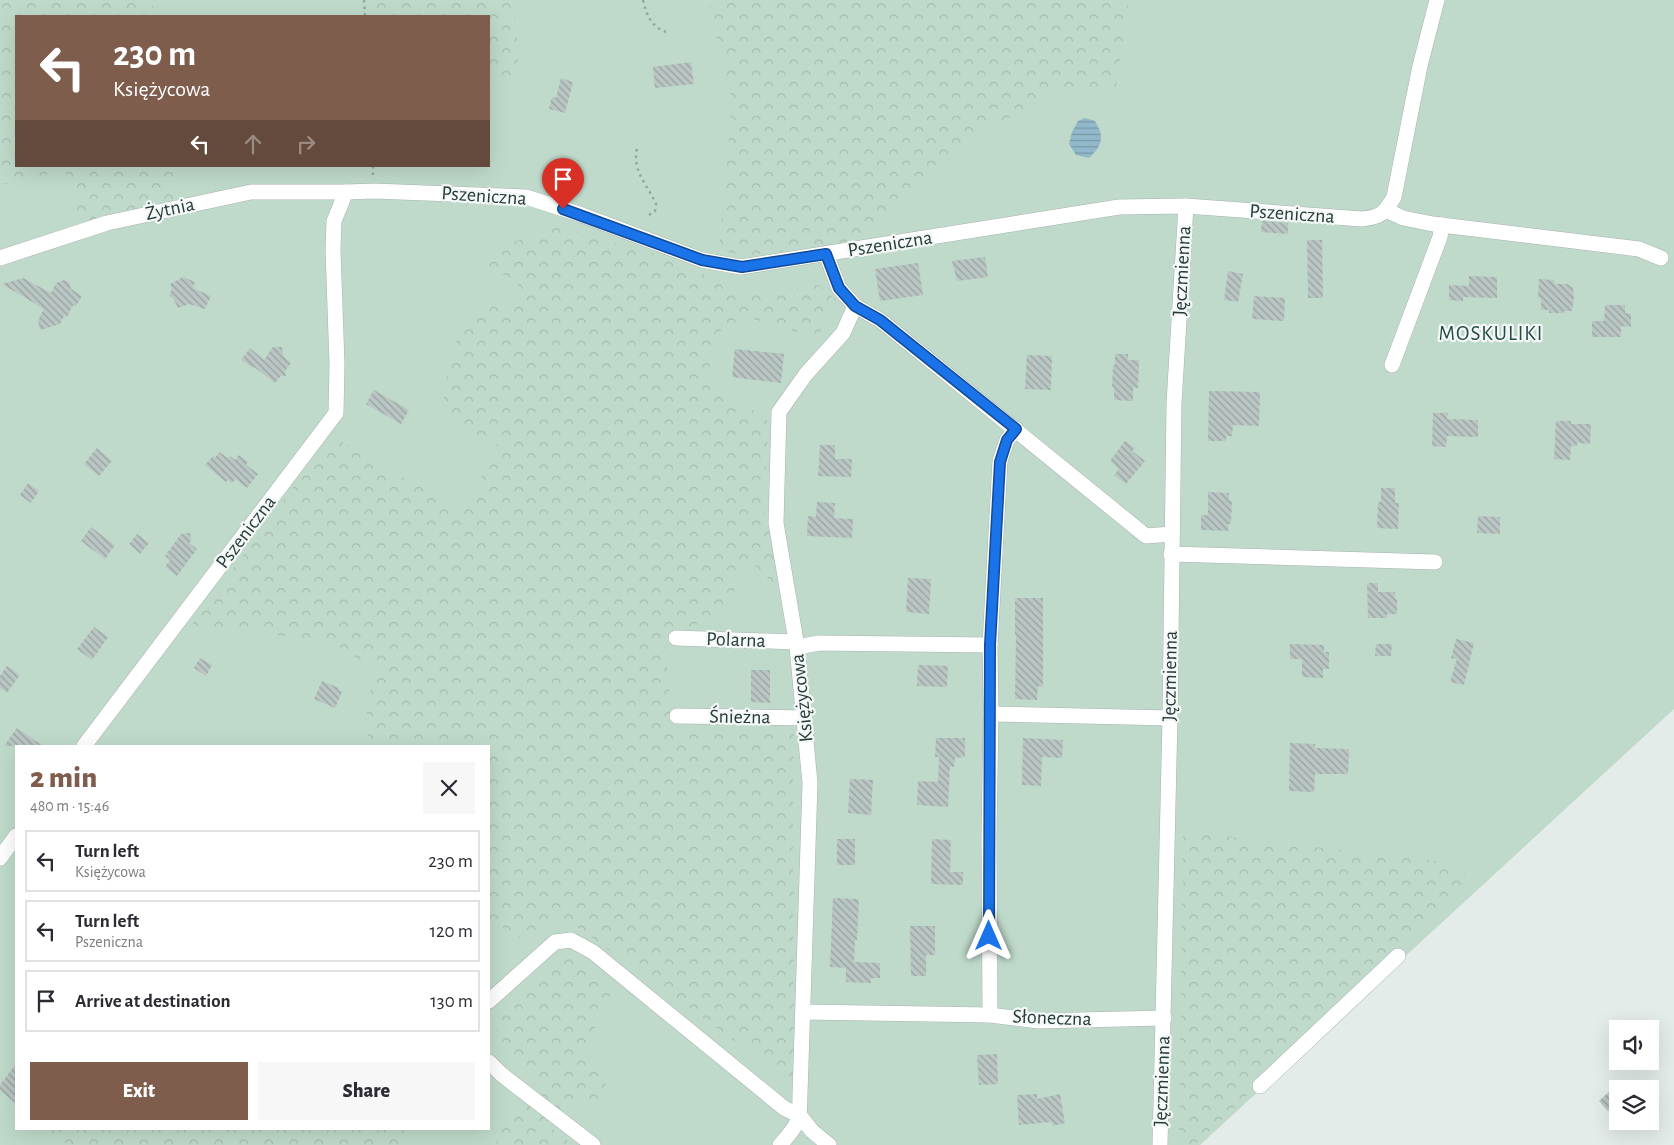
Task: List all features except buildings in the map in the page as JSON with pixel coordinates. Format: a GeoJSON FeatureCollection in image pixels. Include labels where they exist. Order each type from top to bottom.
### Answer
{"type":"FeatureCollection","features":[{"type":"Feature","properties":{"kind":"street"},"geometry":{"type":"LineString","coordinates":[[1437,0],[1418,75],[1394,197],[1386,210],[1403,218],[1442,225],[1638,249],[1662,258]]}},
{"type":"Feature","properties":{"kind":"street","name":"Pszeniczna"},"geometry":{"type":"LineString","coordinates":[[85,745],[336,413],[337,364],[334,221],[346,192],[374,191],[526,197],[582,215],[702,260],[742,267],[1119,206],[1186,206],[1362,219],[1376,218],[1386,210]]}},
{"type":"Feature","properties":{"kind":"street","name":"Żytnia"},"geometry":{"type":"LineString","coordinates":[[0,258],[107,222],[250,192],[346,192]]}},
{"type":"Feature","properties":{"kind":"street","name":"Jęczmienna"},"geometry":{"type":"LineString","coordinates":[[1160,1145],[1170,718],[1174,403],[1186,206]]}},
{"type":"Feature","properties":{"kind":"street"},"geometry":{"type":"LineString","coordinates":[[1392,365],[1440,237],[1442,225]]}},
{"type":"Feature","properties":{"kind":"street"},"geometry":{"type":"LineString","coordinates":[[826,254],[839,288],[855,306],[880,320],[1146,536],[1172,534]]}},
{"type":"Feature","properties":{"kind":"street","name":"Księżycowa"},"geometry":{"type":"LineString","coordinates":[[800,1116],[810,783],[796,644],[776,523],[778,412],[806,374],[843,333],[855,306]]}},
{"type":"Feature","properties":{"kind":"street","name":"Słoneczna"},"geometry":{"type":"LineString","coordinates":[[1016,429],[1007,440],[1000,462],[990,645],[990,1015],[1038,1021],[1164,1018]]}},
{"type":"Feature","properties":{"kind":"street"},"geometry":{"type":"LineString","coordinates":[[1172,554],[1435,562]]}},
{"type":"Feature","properties":{"kind":"street","name":"Polarna"},"geometry":{"type":"LineString","coordinates":[[676,638],[796,644],[990,645]]}},
{"type":"Feature","properties":{"kind":"street"},"geometry":{"type":"LineString","coordinates":[[991,714],[1170,718]]}},
{"type":"Feature","properties":{"kind":"street","name":"Śnieżna"},"geometry":{"type":"LineString","coordinates":[[677,716],[804,718]]}},
{"type":"Feature","properties":{"kind":"street"},"geometry":{"type":"LineString","coordinates":[[0,858],[15,837]]}},
{"type":"Feature","properties":{"kind":"street"},"geometry":{"type":"LineString","coordinates":[[490,999],[555,942],[571,940],[592,952],[784,1108],[800,1116],[812,1131],[829,1145]]}},
{"type":"Feature","properties":{"kind":"street"},"geometry":{"type":"LineString","coordinates":[[1260,1086],[1398,956]]}},
{"type":"Feature","properties":{"kind":"street"},"geometry":{"type":"LineString","coordinates":[[803,1012],[990,1015]]}},
{"type":"Feature","properties":{"kind":"street"},"geometry":{"type":"LineString","coordinates":[[490,1063],[501,1074],[593,1145]]}},
{"type":"Feature","properties":{"kind":"street"},"geometry":{"type":"LineString","coordinates":[[780,1145],[795,1129],[800,1116]]}},
{"type":"Feature","properties":{"kind":"path"},"geometry":{"type":"LineString","coordinates":[[364,0],[366,15]]}},
{"type":"Feature","properties":{"kind":"path"},"geometry":{"type":"LineString","coordinates":[[643,0],[651,23],[656,28],[669,33]]}},
{"type":"Feature","properties":{"kind":"path"},"geometry":{"type":"LineString","coordinates":[[637,149],[636,162],[639,173],[656,204],[654,211],[646,217]]}},
{"type":"Feature","properties":{"kind":"green space"},"geometry":{"type":"Polygon","coordinates":[[[0,0],[1674,0],[1674,709],[1200,1145],[0,1145],[0,0]]]}},
{"type":"Feature","properties":{"kind":"green space"},"geometry":{"type":"Polygon","coordinates":[[[0,0],[152,0],[154,15],[15,15],[15,167],[174,167],[179,203],[82,226],[65,171],[0,185],[0,0]]]}},
{"type":"Feature","properties":{"kind":"green space"},"geometry":{"type":"Polygon","coordinates":[[[372,0],[514,0],[520,82],[490,82],[490,15],[373,15],[372,0]]]}},
{"type":"Feature","properties":{"kind":"green space"},"geometry":{"type":"Polygon","coordinates":[[[709,0],[1129,0],[1115,93],[1062,89],[979,134],[857,242],[744,256],[719,250],[732,100],[709,0]]]}},
{"type":"Feature","properties":{"kind":"green space"},"geometry":{"type":"Polygon","coordinates":[[[559,226],[684,263],[739,294],[819,285],[839,303],[816,338],[750,318],[718,332],[707,377],[769,422],[763,503],[780,582],[772,582],[754,565],[737,582],[729,611],[664,636],[673,727],[794,731],[794,1084],[563,917],[519,938],[490,920],[490,745],[369,745],[366,717],[374,669],[330,641],[191,626],[331,436],[464,512],[498,443],[474,436],[453,420],[442,393],[459,333],[481,307],[512,304],[518,285],[488,265],[494,249],[559,226]]]}},
{"type":"Feature","properties":{"kind":"green space"},"geometry":{"type":"Polygon","coordinates":[[[1183,831],[1465,864],[1465,885],[1428,923],[1195,1145],[1179,1145],[1183,831]]]}},
{"type":"Feature","properties":{"kind":"green space"},"geometry":{"type":"Polygon","coordinates":[[[566,952],[587,963],[615,985],[583,1053],[608,1087],[593,1105],[569,1102],[551,1127],[573,1145],[497,1145],[495,1128],[538,1090],[497,1034],[500,1008],[566,952]]]}},
{"type":"Feature","properties":{"kind":"green space"},"geometry":{"type":"Polygon","coordinates":[[[46,1130],[404,1130],[403,1145],[68,1145],[46,1130]]]}},
{"type":"Feature","properties":{"kind":"water"},"geometry":{"type":"Polygon","coordinates":[[[1085,118],[1095,121],[1101,137],[1097,149],[1089,158],[1076,155],[1069,144],[1072,132],[1078,121],[1085,118]]]}},
{"type":"Feature","properties":{"kind":"district","name":"MOSKULIKI"},"geometry":{"type":"Point","coordinates":[1491,333]}},
{"type":"Feature","properties":{"kind":"route"},"geometry":{"type":"LineString","coordinates":[[563,209],[702,260],[742,267],[826,254],[839,288],[855,306],[880,320],[1016,429],[1007,440],[1000,462],[990,645],[989,936]]}}]}
